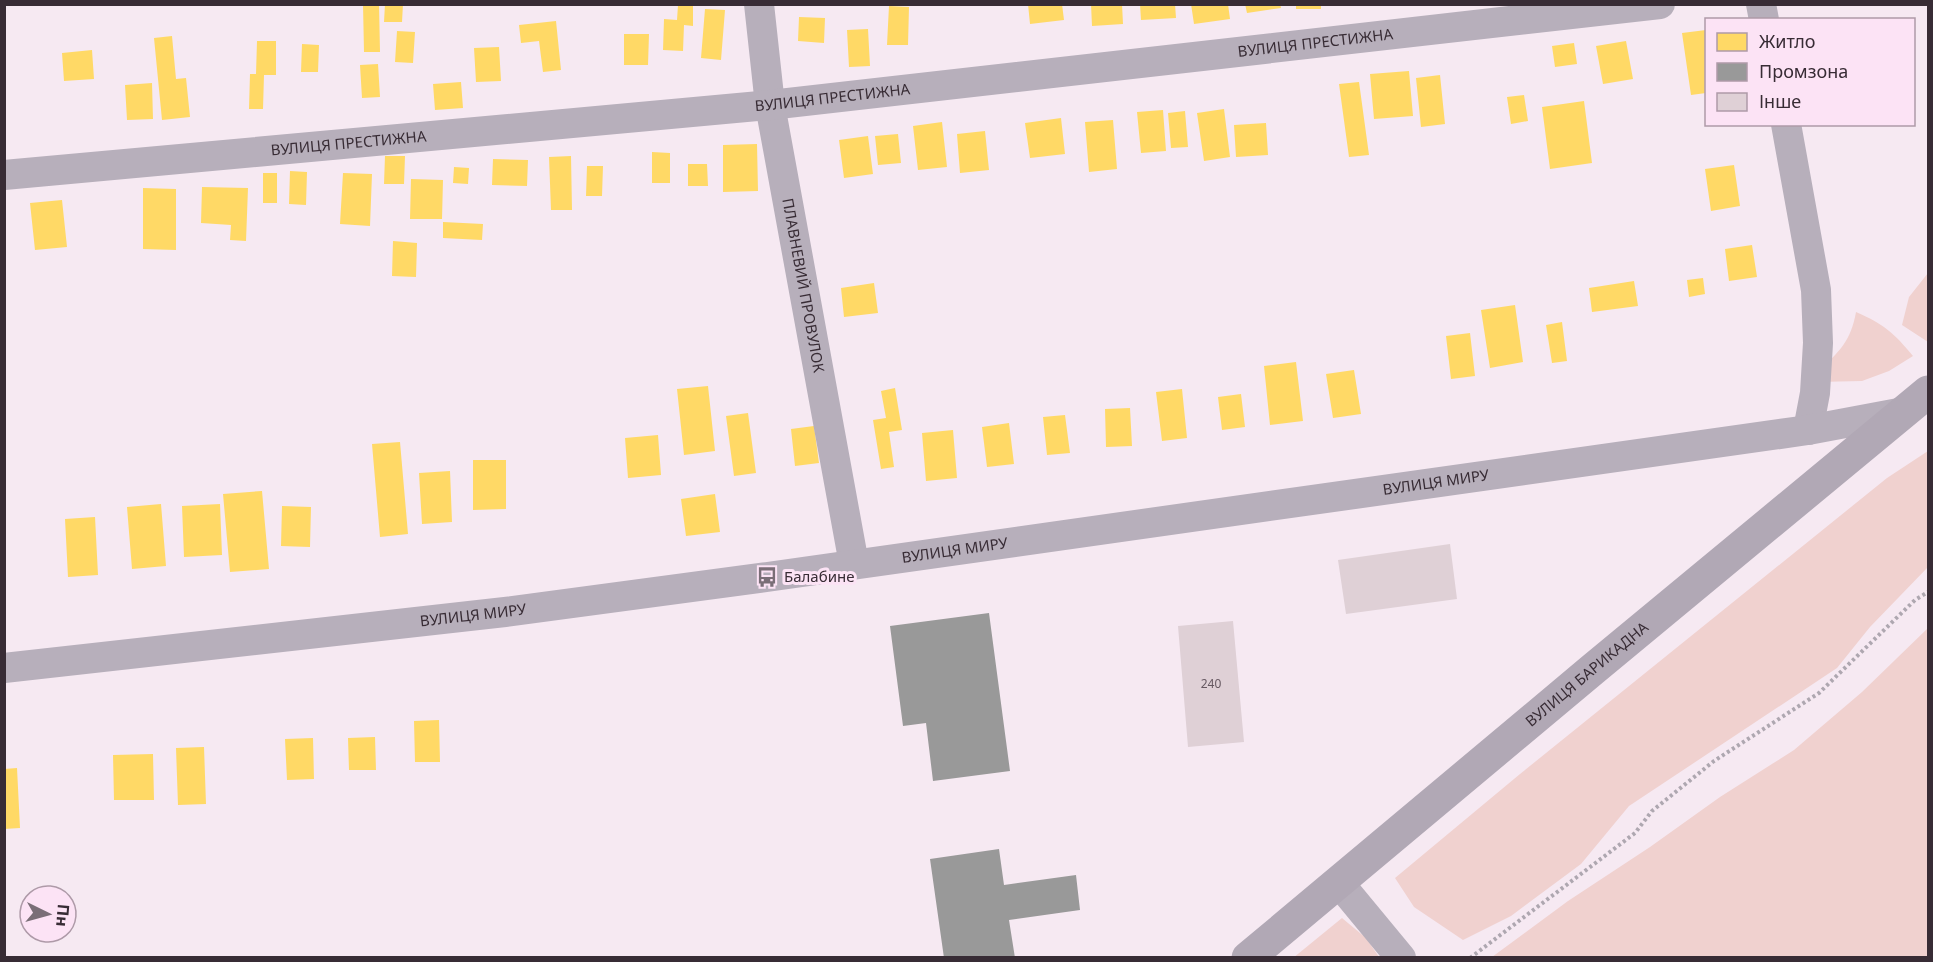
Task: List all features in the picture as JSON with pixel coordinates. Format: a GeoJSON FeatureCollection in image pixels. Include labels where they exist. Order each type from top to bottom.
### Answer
{"type":"FeatureCollection","features":[{"type":"Feature","properties":{"kind":"main road","name":"ВУЛИЦЯ БАРИКАДНА"},"geometry":{"type":"LineString","coordinates":[[1248,957],[1929,392]]}},
{"type":"Feature","properties":{"kind":"street","name":"ПЛАВНЕВИЙ ПРОВУЛОК"},"geometry":{"type":"LineString","coordinates":[[759,4],[770,105],[854,564]]}},
{"type":"Feature","properties":{"kind":"street","name":"ВУЛИЦЯ ПРЕСТИЖНА"},"geometry":{"type":"LineString","coordinates":[[4,175],[770,105],[1660,4]]}},
{"type":"Feature","properties":{"kind":"street"},"geometry":{"type":"LineString","coordinates":[[1786,126],[1816,290],[1818,343],[1815,393],[1808,430]]}},
{"type":"Feature","properties":{"kind":"street","name":"ВУЛИЦЯ МИРУ"},"geometry":{"type":"LineString","coordinates":[[4,668],[505,612],[1808,430],[1904,412]]}},
{"type":"Feature","properties":{"kind":"street"},"geometry":{"type":"LineString","coordinates":[[1339,883],[1401,957]]}},
{"type":"Feature","properties":{"kind":"path"},"geometry":{"type":"LineString","coordinates":[[1470,957],[1635,833],[1652,811],[1714,761],[1818,693],[1915,600],[1929,592]]}},
{"type":"Feature","properties":{"kind":"shaded area"},"geometry":{"type":"Polygon","coordinates":[[[1928,273],[1928,342],[1902,325],[1909,297],[1928,273]]]}},
{"type":"Feature","properties":{"kind":"shaded area"},"geometry":{"type":"Polygon","coordinates":[[[1856,312],[1888,330],[1913,356],[1889,371],[1862,381],[1817,382],[1818,372],[1838,352],[1851,331],[1856,312]]]}},
{"type":"Feature","properties":{"kind":"shaded area"},"geometry":{"type":"Polygon","coordinates":[[[1928,451],[1928,567],[1870,627],[1837,668],[1629,806],[1581,864],[1511,916],[1463,940],[1414,907],[1395,878],[1520,774],[1887,478],[1928,451]]]}},
{"type":"Feature","properties":{"kind":"shaded area"},"geometry":{"type":"Polygon","coordinates":[[[1928,628],[1928,957],[1492,957],[1568,901],[1720,797],[1794,750],[1862,692],[1928,628]]]}},
{"type":"Feature","properties":{"kind":"shaded area"},"geometry":{"type":"Polygon","coordinates":[[[1342,918],[1366,938],[1379,957],[1293,958],[1342,918]]]}},
{"type":"Feature","properties":{"kind":"building: Житло"},"geometry":{"type":"Polygon","coordinates":[[[363,4],[379,4],[380,52],[364,52],[363,4]]]}},
{"type":"Feature","properties":{"kind":"building: Житло"},"geometry":{"type":"Polygon","coordinates":[[[385,4],[403,4],[402,22],[384,22],[385,4]]]}},
{"type":"Feature","properties":{"kind":"building: Житло"},"geometry":{"type":"Polygon","coordinates":[[[1028,4],[1062,4],[1064,20],[1030,24],[1028,4]]]}},
{"type":"Feature","properties":{"kind":"building: Житло"},"geometry":{"type":"Polygon","coordinates":[[[1091,4],[1122,4],[1123,24],[1092,26],[1091,4]]]}},
{"type":"Feature","properties":{"kind":"building: Житло"},"geometry":{"type":"Polygon","coordinates":[[[1140,4],[1175,4],[1176,18],[1141,20],[1140,4]]]}},
{"type":"Feature","properties":{"kind":"building: Житло"},"geometry":{"type":"Polygon","coordinates":[[[1191,4],[1228,4],[1230,19],[1194,24],[1191,4]]]}},
{"type":"Feature","properties":{"kind":"building: Житло"},"geometry":{"type":"Polygon","coordinates":[[[1245,4],[1280,4],[1281,8],[1247,13],[1245,4]]]}},
{"type":"Feature","properties":{"kind":"building: Житло"},"geometry":{"type":"Polygon","coordinates":[[[1296,4],[1321,4],[1321,9],[1296,9],[1296,4]]]}},
{"type":"Feature","properties":{"kind":"building: Житло"},"geometry":{"type":"Polygon","coordinates":[[[678,5],[693,6],[693,26],[684,25],[683,51],[663,50],[664,19],[677,20],[678,5]]]}},
{"type":"Feature","properties":{"kind":"building: Житло"},"geometry":{"type":"Polygon","coordinates":[[[889,6],[909,7],[908,45],[887,45],[889,6]]]}},
{"type":"Feature","properties":{"kind":"building: Житло"},"geometry":{"type":"Polygon","coordinates":[[[705,9],[725,10],[721,60],[701,58],[705,9]]]}},
{"type":"Feature","properties":{"kind":"building: Житло"},"geometry":{"type":"Polygon","coordinates":[[[799,17],[825,18],[824,43],[798,41],[799,17]]]}},
{"type":"Feature","properties":{"kind":"building: Житло"},"geometry":{"type":"Polygon","coordinates":[[[556,21],[561,70],[543,72],[539,41],[521,43],[519,25],[556,21]]]}},
{"type":"Feature","properties":{"kind":"building: Житло"},"geometry":{"type":"Polygon","coordinates":[[[868,29],[870,66],[849,67],[847,30],[868,29]]]}},
{"type":"Feature","properties":{"kind":"building: Житло"},"geometry":{"type":"Polygon","coordinates":[[[1705,30],[1705,93],[1691,95],[1682,33],[1705,30]]]}},
{"type":"Feature","properties":{"kind":"building: Житло"},"geometry":{"type":"Polygon","coordinates":[[[397,31],[415,32],[413,63],[395,62],[397,31]]]}},
{"type":"Feature","properties":{"kind":"building: Житло"},"geometry":{"type":"Polygon","coordinates":[[[624,34],[649,34],[648,65],[624,65],[624,34]]]}},
{"type":"Feature","properties":{"kind":"building: Житло"},"geometry":{"type":"Polygon","coordinates":[[[172,36],[176,79],[186,78],[190,117],[162,120],[154,38],[172,36]]]}},
{"type":"Feature","properties":{"kind":"building: Житло"},"geometry":{"type":"Polygon","coordinates":[[[257,41],[276,41],[276,75],[264,75],[263,109],[249,109],[250,74],[256,74],[257,41]]]}},
{"type":"Feature","properties":{"kind":"building: Житло"},"geometry":{"type":"Polygon","coordinates":[[[1626,41],[1633,79],[1603,84],[1596,46],[1626,41]]]}},
{"type":"Feature","properties":{"kind":"building: Житло"},"geometry":{"type":"Polygon","coordinates":[[[1574,43],[1577,64],[1555,67],[1552,46],[1574,43]]]}},
{"type":"Feature","properties":{"kind":"building: Житло"},"geometry":{"type":"Polygon","coordinates":[[[302,44],[319,45],[318,72],[301,72],[302,44]]]}},
{"type":"Feature","properties":{"kind":"building: Житло"},"geometry":{"type":"Polygon","coordinates":[[[499,47],[501,81],[476,82],[474,48],[499,47]]]}},
{"type":"Feature","properties":{"kind":"building: Житло"},"geometry":{"type":"Polygon","coordinates":[[[92,50],[94,79],[64,81],[62,53],[92,50]]]}},
{"type":"Feature","properties":{"kind":"building: Житло"},"geometry":{"type":"Polygon","coordinates":[[[378,64],[380,97],[362,98],[360,65],[378,64]]]}},
{"type":"Feature","properties":{"kind":"building: Житло"},"geometry":{"type":"Polygon","coordinates":[[[1409,71],[1413,116],[1374,119],[1370,74],[1409,71]]]}},
{"type":"Feature","properties":{"kind":"building: Житло"},"geometry":{"type":"Polygon","coordinates":[[[1440,75],[1445,124],[1421,127],[1416,78],[1440,75]]]}},
{"type":"Feature","properties":{"kind":"building: Житло"},"geometry":{"type":"Polygon","coordinates":[[[461,82],[463,108],[435,110],[433,84],[461,82]]]}},
{"type":"Feature","properties":{"kind":"building: Житло"},"geometry":{"type":"Polygon","coordinates":[[[1359,82],[1369,155],[1349,157],[1339,84],[1359,82]]]}},
{"type":"Feature","properties":{"kind":"building: Житло"},"geometry":{"type":"Polygon","coordinates":[[[152,83],[153,119],[127,120],[125,85],[152,83]]]}},
{"type":"Feature","properties":{"kind":"building: Житло"},"geometry":{"type":"Polygon","coordinates":[[[1524,95],[1528,121],[1511,124],[1507,97],[1524,95]]]}},
{"type":"Feature","properties":{"kind":"building: Житло"},"geometry":{"type":"Polygon","coordinates":[[[1584,101],[1592,163],[1550,169],[1542,107],[1584,101]]]}},
{"type":"Feature","properties":{"kind":"building: Житло"},"geometry":{"type":"Polygon","coordinates":[[[1224,109],[1230,157],[1204,161],[1197,113],[1224,109]]]}},
{"type":"Feature","properties":{"kind":"building: Житло"},"geometry":{"type":"Polygon","coordinates":[[[1163,110],[1166,151],[1141,153],[1137,112],[1163,110]]]}},
{"type":"Feature","properties":{"kind":"building: Житло"},"geometry":{"type":"Polygon","coordinates":[[[1185,111],[1188,147],[1171,148],[1168,113],[1185,111]]]}},
{"type":"Feature","properties":{"kind":"building: Житло"},"geometry":{"type":"Polygon","coordinates":[[[1061,118],[1065,154],[1030,158],[1025,123],[1061,118]]]}},
{"type":"Feature","properties":{"kind":"building: Житло"},"geometry":{"type":"Polygon","coordinates":[[[1113,120],[1117,169],[1089,172],[1085,122],[1113,120]]]}},
{"type":"Feature","properties":{"kind":"building: Житло"},"geometry":{"type":"Polygon","coordinates":[[[942,122],[947,167],[918,170],[913,126],[942,122]]]}},
{"type":"Feature","properties":{"kind":"building: Житло"},"geometry":{"type":"Polygon","coordinates":[[[1266,123],[1268,155],[1236,157],[1234,125],[1266,123]]]}},
{"type":"Feature","properties":{"kind":"building: Житло"},"geometry":{"type":"Polygon","coordinates":[[[985,131],[989,170],[960,173],[957,134],[985,131]]]}},
{"type":"Feature","properties":{"kind":"building: Житло"},"geometry":{"type":"Polygon","coordinates":[[[898,134],[901,163],[878,165],[875,136],[898,134]]]}},
{"type":"Feature","properties":{"kind":"building: Житло"},"geometry":{"type":"Polygon","coordinates":[[[868,136],[873,174],[844,178],[839,140],[868,136]]]}},
{"type":"Feature","properties":{"kind":"building: Житло"},"geometry":{"type":"Polygon","coordinates":[[[757,144],[758,191],[723,192],[723,145],[757,144]]]}},
{"type":"Feature","properties":{"kind":"building: Житло"},"geometry":{"type":"Polygon","coordinates":[[[652,152],[670,153],[670,183],[652,183],[652,152]]]}},
{"type":"Feature","properties":{"kind":"building: Житло"},"geometry":{"type":"Polygon","coordinates":[[[385,156],[405,156],[404,184],[384,184],[385,156]]]}},
{"type":"Feature","properties":{"kind":"building: Житло"},"geometry":{"type":"Polygon","coordinates":[[[571,156],[572,210],[551,210],[549,157],[571,156]]]}},
{"type":"Feature","properties":{"kind":"building: Житло"},"geometry":{"type":"Polygon","coordinates":[[[493,159],[528,160],[527,186],[492,185],[493,159]]]}},
{"type":"Feature","properties":{"kind":"building: Житло"},"geometry":{"type":"Polygon","coordinates":[[[688,164],[707,164],[708,186],[688,186],[688,164]]]}},
{"type":"Feature","properties":{"kind":"building: Житло"},"geometry":{"type":"Polygon","coordinates":[[[1734,165],[1740,206],[1711,211],[1705,169],[1734,165]]]}},
{"type":"Feature","properties":{"kind":"building: Житло"},"geometry":{"type":"Polygon","coordinates":[[[587,166],[603,166],[602,196],[586,196],[587,166]]]}},
{"type":"Feature","properties":{"kind":"building: Житло"},"geometry":{"type":"Polygon","coordinates":[[[454,167],[469,168],[468,184],[453,183],[454,167]]]}},
{"type":"Feature","properties":{"kind":"building: Житло"},"geometry":{"type":"Polygon","coordinates":[[[290,171],[307,172],[306,205],[289,204],[290,171]]]}},
{"type":"Feature","properties":{"kind":"building: Житло"},"geometry":{"type":"Polygon","coordinates":[[[263,173],[277,173],[277,203],[263,203],[263,173]]]}},
{"type":"Feature","properties":{"kind":"building: Житло"},"geometry":{"type":"Polygon","coordinates":[[[343,173],[372,174],[370,226],[340,224],[343,173]]]}},
{"type":"Feature","properties":{"kind":"building: Житло"},"geometry":{"type":"Polygon","coordinates":[[[411,179],[443,180],[442,219],[410,219],[411,179]]]}},
{"type":"Feature","properties":{"kind":"building: Житло"},"geometry":{"type":"Polygon","coordinates":[[[202,187],[248,188],[246,241],[230,240],[231,225],[201,223],[202,187]]]}},
{"type":"Feature","properties":{"kind":"building: Житло"},"geometry":{"type":"Polygon","coordinates":[[[143,188],[176,189],[176,250],[143,249],[143,188]]]}},
{"type":"Feature","properties":{"kind":"building: Житло"},"geometry":{"type":"Polygon","coordinates":[[[62,200],[67,247],[35,250],[30,203],[62,200]]]}},
{"type":"Feature","properties":{"kind":"building: Житло"},"geometry":{"type":"Polygon","coordinates":[[[443,222],[483,224],[482,240],[443,238],[443,222]]]}},
{"type":"Feature","properties":{"kind":"building: Житло"},"geometry":{"type":"Polygon","coordinates":[[[393,241],[417,243],[416,277],[392,276],[393,241]]]}},
{"type":"Feature","properties":{"kind":"building: Житло"},"geometry":{"type":"Polygon","coordinates":[[[1752,245],[1757,277],[1729,281],[1725,249],[1752,245]]]}},
{"type":"Feature","properties":{"kind":"building: Житло"},"geometry":{"type":"Polygon","coordinates":[[[1703,278],[1705,294],[1689,297],[1687,280],[1703,278]]]}},
{"type":"Feature","properties":{"kind":"building: Житло"},"geometry":{"type":"Polygon","coordinates":[[[1634,281],[1638,306],[1592,312],[1589,288],[1634,281]]]}},
{"type":"Feature","properties":{"kind":"building: Житло"},"geometry":{"type":"Polygon","coordinates":[[[874,283],[878,313],[844,317],[841,288],[874,283]]]}},
{"type":"Feature","properties":{"kind":"building: Житло"},"geometry":{"type":"Polygon","coordinates":[[[1515,305],[1523,362],[1490,368],[1481,310],[1515,305]]]}},
{"type":"Feature","properties":{"kind":"building: Житло"},"geometry":{"type":"Polygon","coordinates":[[[1562,322],[1567,361],[1552,363],[1546,325],[1562,322]]]}},
{"type":"Feature","properties":{"kind":"building: Житло"},"geometry":{"type":"Polygon","coordinates":[[[1470,333],[1475,376],[1451,379],[1446,336],[1470,333]]]}},
{"type":"Feature","properties":{"kind":"building: Житло"},"geometry":{"type":"Polygon","coordinates":[[[1296,362],[1303,421],[1270,425],[1264,366],[1296,362]]]}},
{"type":"Feature","properties":{"kind":"building: Житло"},"geometry":{"type":"Polygon","coordinates":[[[1354,370],[1361,414],[1333,418],[1326,374],[1354,370]]]}},
{"type":"Feature","properties":{"kind":"building: Житло"},"geometry":{"type":"Polygon","coordinates":[[[708,386],[715,451],[684,455],[677,389],[708,386]]]}},
{"type":"Feature","properties":{"kind":"building: Житло"},"geometry":{"type":"Polygon","coordinates":[[[895,388],[902,430],[889,432],[894,467],[881,469],[873,420],[886,418],[881,391],[895,388]]]}},
{"type":"Feature","properties":{"kind":"building: Житло"},"geometry":{"type":"Polygon","coordinates":[[[1182,389],[1187,438],[1162,441],[1156,392],[1182,389]]]}},
{"type":"Feature","properties":{"kind":"building: Житло"},"geometry":{"type":"Polygon","coordinates":[[[1241,394],[1245,427],[1222,430],[1218,397],[1241,394]]]}},
{"type":"Feature","properties":{"kind":"building: Житло"},"geometry":{"type":"Polygon","coordinates":[[[1130,408],[1132,446],[1106,447],[1105,409],[1130,408]]]}},
{"type":"Feature","properties":{"kind":"building: Житло"},"geometry":{"type":"Polygon","coordinates":[[[748,413],[756,473],[734,476],[726,416],[748,413]]]}},
{"type":"Feature","properties":{"kind":"building: Житло"},"geometry":{"type":"Polygon","coordinates":[[[1065,415],[1070,453],[1047,455],[1043,417],[1065,415]]]}},
{"type":"Feature","properties":{"kind":"building: Житло"},"geometry":{"type":"Polygon","coordinates":[[[1009,423],[1014,464],[987,467],[982,427],[1009,423]]]}},
{"type":"Feature","properties":{"kind":"building: Житло"},"geometry":{"type":"Polygon","coordinates":[[[814,426],[819,463],[795,466],[791,429],[814,426]]]}},
{"type":"Feature","properties":{"kind":"building: Житло"},"geometry":{"type":"Polygon","coordinates":[[[953,430],[957,478],[926,481],[922,433],[953,430]]]}},
{"type":"Feature","properties":{"kind":"building: Житло"},"geometry":{"type":"Polygon","coordinates":[[[658,435],[661,475],[628,478],[625,438],[658,435]]]}},
{"type":"Feature","properties":{"kind":"building: Житло"},"geometry":{"type":"Polygon","coordinates":[[[400,442],[408,534],[380,537],[372,444],[400,442]]]}},
{"type":"Feature","properties":{"kind":"building: Житло"},"geometry":{"type":"Polygon","coordinates":[[[473,460],[506,460],[506,509],[473,510],[473,460]]]}},
{"type":"Feature","properties":{"kind":"building: Житло"},"geometry":{"type":"Polygon","coordinates":[[[450,471],[452,522],[422,524],[419,473],[450,471]]]}},
{"type":"Feature","properties":{"kind":"building: Житло"},"geometry":{"type":"Polygon","coordinates":[[[262,491],[269,569],[230,572],[223,494],[262,491]]]}},
{"type":"Feature","properties":{"kind":"building: Житло"},"geometry":{"type":"Polygon","coordinates":[[[715,494],[720,532],[686,536],[681,499],[715,494]]]}},
{"type":"Feature","properties":{"kind":"building: Житло"},"geometry":{"type":"Polygon","coordinates":[[[161,504],[166,566],[132,569],[127,507],[161,504]]]}},
{"type":"Feature","properties":{"kind":"building: Житло"},"geometry":{"type":"Polygon","coordinates":[[[220,504],[222,555],[184,557],[182,506],[220,504]]]}},
{"type":"Feature","properties":{"kind":"building: Житло"},"geometry":{"type":"Polygon","coordinates":[[[282,506],[311,507],[310,547],[281,546],[282,506]]]}},
{"type":"Feature","properties":{"kind":"building: Житло"},"geometry":{"type":"Polygon","coordinates":[[[95,517],[98,575],[68,577],[65,519],[95,517]]]}},
{"type":"Feature","properties":{"kind":"building: Житло"},"geometry":{"type":"Polygon","coordinates":[[[439,720],[440,762],[415,762],[414,721],[439,720]]]}},
{"type":"Feature","properties":{"kind":"building: Житло"},"geometry":{"type":"Polygon","coordinates":[[[375,737],[376,770],[349,770],[348,738],[375,737]]]}},
{"type":"Feature","properties":{"kind":"building: Житло"},"geometry":{"type":"Polygon","coordinates":[[[313,738],[314,779],[287,780],[285,739],[313,738]]]}},
{"type":"Feature","properties":{"kind":"building: Житло"},"geometry":{"type":"Polygon","coordinates":[[[204,747],[206,804],[178,805],[176,748],[204,747]]]}},
{"type":"Feature","properties":{"kind":"building: Житло"},"geometry":{"type":"Polygon","coordinates":[[[153,754],[154,800],[114,800],[113,755],[153,754]]]}},
{"type":"Feature","properties":{"kind":"building: Житло"},"geometry":{"type":"Polygon","coordinates":[[[17,768],[20,828],[4,829],[4,769],[17,768]]]}},
{"type":"Feature","properties":{"kind":"building: Промзона"},"geometry":{"type":"Polygon","coordinates":[[[989,613],[1010,771],[933,781],[926,723],[903,726],[890,626],[989,613]]]}},
{"type":"Feature","properties":{"kind":"building: Промзона"},"geometry":{"type":"Polygon","coordinates":[[[999,849],[1004,885],[1076,875],[1080,910],[1009,920],[1015,958],[944,958],[930,859],[999,849]]]}},
{"type":"Feature","properties":{"kind":"building: Інше"},"geometry":{"type":"Polygon","coordinates":[[[1450,544],[1457,599],[1346,614],[1338,560],[1450,544]]]}},
{"type":"Feature","properties":{"kind":"building: Інше"},"geometry":{"type":"Polygon","coordinates":[[[1233,621],[1244,742],[1188,747],[1178,626],[1233,621]]]}},
{"type":"Feature","properties":{"kind":"place","name":"Балабине"},"geometry":{"type":"Point","coordinates":[767,577]}}]}
